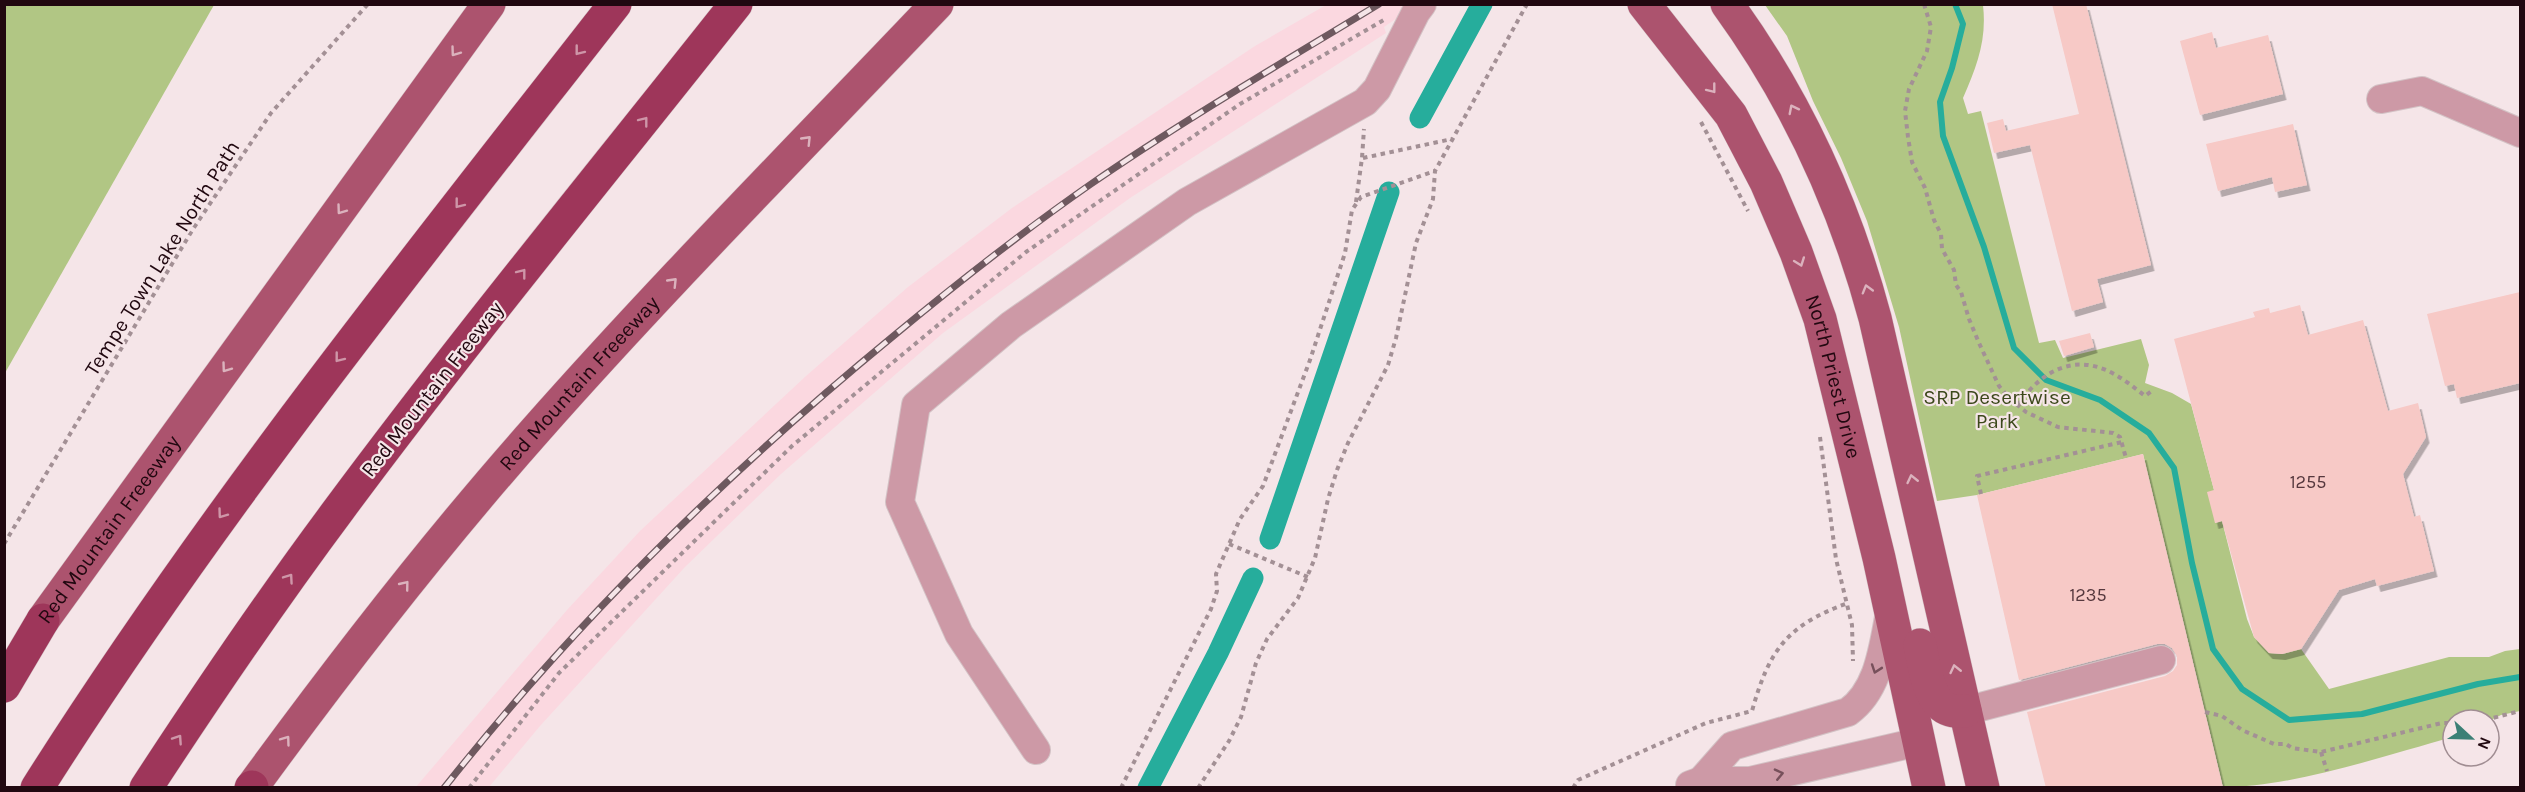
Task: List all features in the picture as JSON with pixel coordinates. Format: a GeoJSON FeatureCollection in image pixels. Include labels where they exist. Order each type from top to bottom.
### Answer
{"type":"FeatureCollection","features":[{"type":"Feature","properties":{"kind":"highway"},"geometry":{"type":"LineString","coordinates":[[37,788],[132,643],[234,497],[615,4]]}},
{"type":"Feature","properties":{"kind":"highway","name":"Red Mountain Freeway"},"geometry":{"type":"LineString","coordinates":[[146,788],[255,627],[346,500],[736,4]]}},
{"type":"Feature","properties":{"kind":"highway"},"geometry":{"type":"LineString","coordinates":[[4,686],[44,620]]}},
{"type":"Feature","properties":{"kind":"main road","name":"Red Mountain Freeeway"},"geometry":{"type":"LineString","coordinates":[[44,620],[489,4]]}},
{"type":"Feature","properties":{"kind":"main road","name":"Red Mountain Freeeway"},"geometry":{"type":"LineString","coordinates":[[252,787],[392,601],[527,439],[937,4]]}},
{"type":"Feature","properties":{"kind":"main road","name":"North Priest Drive"},"geometry":{"type":"LineString","coordinates":[[1644,4],[1731,115],[1766,182],[1796,252],[1820,319],[1879,558],[1929,788]]}},
{"type":"Feature","properties":{"kind":"main road"},"geometry":{"type":"LineString","coordinates":[[1730,8],[1768,64],[1800,123],[1829,185],[1859,263],[1875,318],[1983,788]]}},
{"type":"Feature","properties":{"kind":"main road"},"geometry":{"type":"LineString","coordinates":[[1879,558],[1910,603],[1930,688],[1940,704],[1950,710],[1965,711]]}},
{"type":"Feature","properties":{"kind":"street"},"geometry":{"type":"LineString","coordinates":[[1036,750],[959,634],[900,502],[916,405],[1011,325],[1187,202],[1365,102],[1377,89],[1422,4]]}},
{"type":"Feature","properties":{"kind":"street"},"geometry":{"type":"LineString","coordinates":[[2381,99],[2422,91],[2520,133]]}},
{"type":"Feature","properties":{"kind":"street"},"geometry":{"type":"LineString","coordinates":[[1691,784],[1732,746],[1848,712],[1860,703],[1870,685],[1880,657],[1890,612]]}},
{"type":"Feature","properties":{"kind":"street","name":"Red Mountain Freeeway"},"geometry":{"type":"LineString","coordinates":[[4,674],[44,620]]}},
{"type":"Feature","properties":{"kind":"street"},"geometry":{"type":"LineString","coordinates":[[1965,711],[2161,660]]}},
{"type":"Feature","properties":{"kind":"street"},"geometry":{"type":"LineString","coordinates":[[1691,784],[1750,781],[1918,742]]}},
{"type":"Feature","properties":{"kind":"path","name":"Tempe Town Lake North Path"},"geometry":{"type":"LineString","coordinates":[[4,544],[193,230],[258,132],[271,113],[368,4]]}},
{"type":"Feature","properties":{"kind":"path"},"geometry":{"type":"LineString","coordinates":[[1198,788],[1229,741],[1241,717],[1256,663],[1267,639],[1298,598],[1308,577],[1320,541],[1328,499],[1337,470],[1348,443],[1388,365],[1416,243],[1433,199],[1436,171],[1527,4]]}},
{"type":"Feature","properties":{"kind":"path"},"geometry":{"type":"LineString","coordinates":[[1924,4],[1931,27],[1928,51],[1909,89],[1905,111],[1912,162],[1925,188],[1934,220],[1941,234],[1942,249],[1954,270],[1956,285],[1961,292],[1969,319],[1999,386],[2009,398],[2026,412],[2058,427],[2112,433],[2120,437],[2126,458]]}},
{"type":"Feature","properties":{"kind":"path"},"geometry":{"type":"LineString","coordinates":[[469,788],[559,673],[792,446],[1026,252],[1240,104],[1395,14]]}},
{"type":"Feature","properties":{"kind":"path"},"geometry":{"type":"LineString","coordinates":[[1121,788],[1211,609],[1217,591],[1216,574],[1240,519],[1263,486],[1278,447],[1345,253],[1362,158],[1365,102]]}},
{"type":"Feature","properties":{"kind":"path"},"geometry":{"type":"LineString","coordinates":[[1698,113],[1708,137],[1752,219]]}},
{"type":"Feature","properties":{"kind":"path"},"geometry":{"type":"LineString","coordinates":[[1362,158],[1453,139]]}},
{"type":"Feature","properties":{"kind":"path"},"geometry":{"type":"LineString","coordinates":[[1355,203],[1361,197],[1436,171]]}},
{"type":"Feature","properties":{"kind":"path"},"geometry":{"type":"LineString","coordinates":[[2018,405],[2042,376],[2069,364],[2089,365],[2113,373],[2145,396],[2153,390]]}},
{"type":"Feature","properties":{"kind":"path"},"geometry":{"type":"LineString","coordinates":[[1818,425],[1836,559],[1852,625],[1853,663]]}},
{"type":"Feature","properties":{"kind":"path"},"geometry":{"type":"LineString","coordinates":[[1981,494],[1977,476],[2122,442]]}},
{"type":"Feature","properties":{"kind":"path"},"geometry":{"type":"LineString","coordinates":[[1229,544],[1308,577]]}},
{"type":"Feature","properties":{"kind":"path"},"geometry":{"type":"LineString","coordinates":[[1573,788],[1578,780],[1706,723],[1752,711],[1768,665],[1785,638],[1819,613],[1848,603]]}},
{"type":"Feature","properties":{"kind":"path"},"geometry":{"type":"LineString","coordinates":[[2501,716],[2520,711]]}},
{"type":"Feature","properties":{"kind":"path"},"geometry":{"type":"LineString","coordinates":[[2205,712],[2222,716],[2242,730],[2274,744],[2286,744],[2292,748],[2321,752],[2441,723]]}},
{"type":"Feature","properties":{"kind":"path"},"geometry":{"type":"LineString","coordinates":[[2321,752],[2327,771]]}},
{"type":"Feature","properties":{"kind":"shaded area"},"geometry":{"type":"Polygon","coordinates":[[[1326,5],[1416,5],[1384,27],[1386,33],[1130,198],[943,333],[781,474],[685,567],[540,726],[489,787],[415,788],[567,610],[640,531],[806,376],[908,287],[1012,208],[1255,46],[1326,5]]]}},
{"type":"Feature","properties":{"kind":"green space"},"geometry":{"type":"Polygon","coordinates":[[[4,5],[214,5],[5,373],[4,5]]]}},
{"type":"Feature","properties":{"kind":"green space","name":"SRP Desertwise Park"},"geometry":{"type":"Polygon","coordinates":[[[1765,5],[1983,5],[1984,30],[1980,53],[1963,98],[1968,114],[1981,111],[2039,343],[2055,340],[2063,358],[2141,339],[2149,365],[2145,383],[2172,393],[2191,404],[2214,490],[2215,523],[2222,521],[2247,619],[2254,637],[2269,653],[2282,654],[2301,649],[2329,689],[2449,657],[2489,657],[2505,651],[2520,649],[2520,711],[2501,715],[2501,708],[2441,708],[2441,740],[2309,776],[2250,786],[2223,787],[2143,454],[1977,495],[1937,501],[1899,327],[1867,221],[1841,158],[1813,101],[1787,36],[1765,5]]]}},
{"type":"Feature","properties":{"kind":"building"},"geometry":{"type":"Polygon","coordinates":[[[2052,4],[2086,4],[2151,265],[2097,279],[2103,302],[2072,311],[2030,145],[1994,153],[1987,123],[2003,119],[2006,131],[2079,114],[2052,4]]]}},
{"type":"Feature","properties":{"kind":"building"},"geometry":{"type":"Polygon","coordinates":[[[2212,32],[2216,48],[2268,35],[2283,94],[2200,115],[2180,41],[2212,32]]]}},
{"type":"Feature","properties":{"kind":"building"},"geometry":{"type":"Polygon","coordinates":[[[2293,124],[2307,185],[2275,192],[2272,177],[2218,191],[2206,144],[2293,124]]]}},
{"type":"Feature","properties":{"kind":"building"},"geometry":{"type":"Polygon","coordinates":[[[2520,292],[2520,383],[2457,398],[2454,384],[2445,386],[2427,314],[2520,292]]]}},
{"type":"Feature","properties":{"kind":"building"},"geometry":{"type":"Polygon","coordinates":[[[2300,305],[2308,335],[2363,320],[2388,411],[2418,403],[2426,437],[2403,474],[2414,517],[2420,515],[2434,571],[2377,586],[2375,579],[2339,590],[2301,649],[2282,654],[2269,653],[2254,637],[2222,521],[2215,523],[2207,492],[2214,490],[2174,339],[2255,317],[2253,312],[2269,308],[2270,313],[2300,305]]]}},
{"type":"Feature","properties":{"kind":"building"},"geometry":{"type":"Polygon","coordinates":[[[2090,333],[2094,347],[2064,356],[2059,341],[2090,333]]]}},
{"type":"Feature","properties":{"kind":"building"},"geometry":{"type":"Polygon","coordinates":[[[2143,454],[2223,788],[2046,788],[2027,712],[2165,676],[2177,665],[2177,656],[2172,648],[2165,644],[2157,644],[2019,680],[1977,495],[2143,454]]]}},
{"type":"Feature","properties":{"kind":"waterway"},"geometry":{"type":"LineString","coordinates":[[1420,118],[1482,4]]}},
{"type":"Feature","properties":{"kind":"waterway"},"geometry":{"type":"LineString","coordinates":[[1955,4],[1963,24],[1952,68],[1940,102],[1943,136],[1984,247],[2014,348],[2046,380],[2100,400],[2149,433],[2174,468],[2192,563],[2213,649],[2242,689],[2289,720],[2362,714],[2478,684],[2520,677]]}},
{"type":"Feature","properties":{"kind":"waterway"},"geometry":{"type":"LineString","coordinates":[[1270,539],[1389,192]]}},
{"type":"Feature","properties":{"kind":"waterway"},"geometry":{"type":"LineString","coordinates":[[1148,788],[1218,653],[1253,578]]}},
{"type":"Feature","properties":{"kind":"railway"},"geometry":{"type":"LineString","coordinates":[[444,788],[494,726],[600,608],[712,496],[830,389],[940,298],[1091,184],[1197,114],[1379,4]]}}]}
